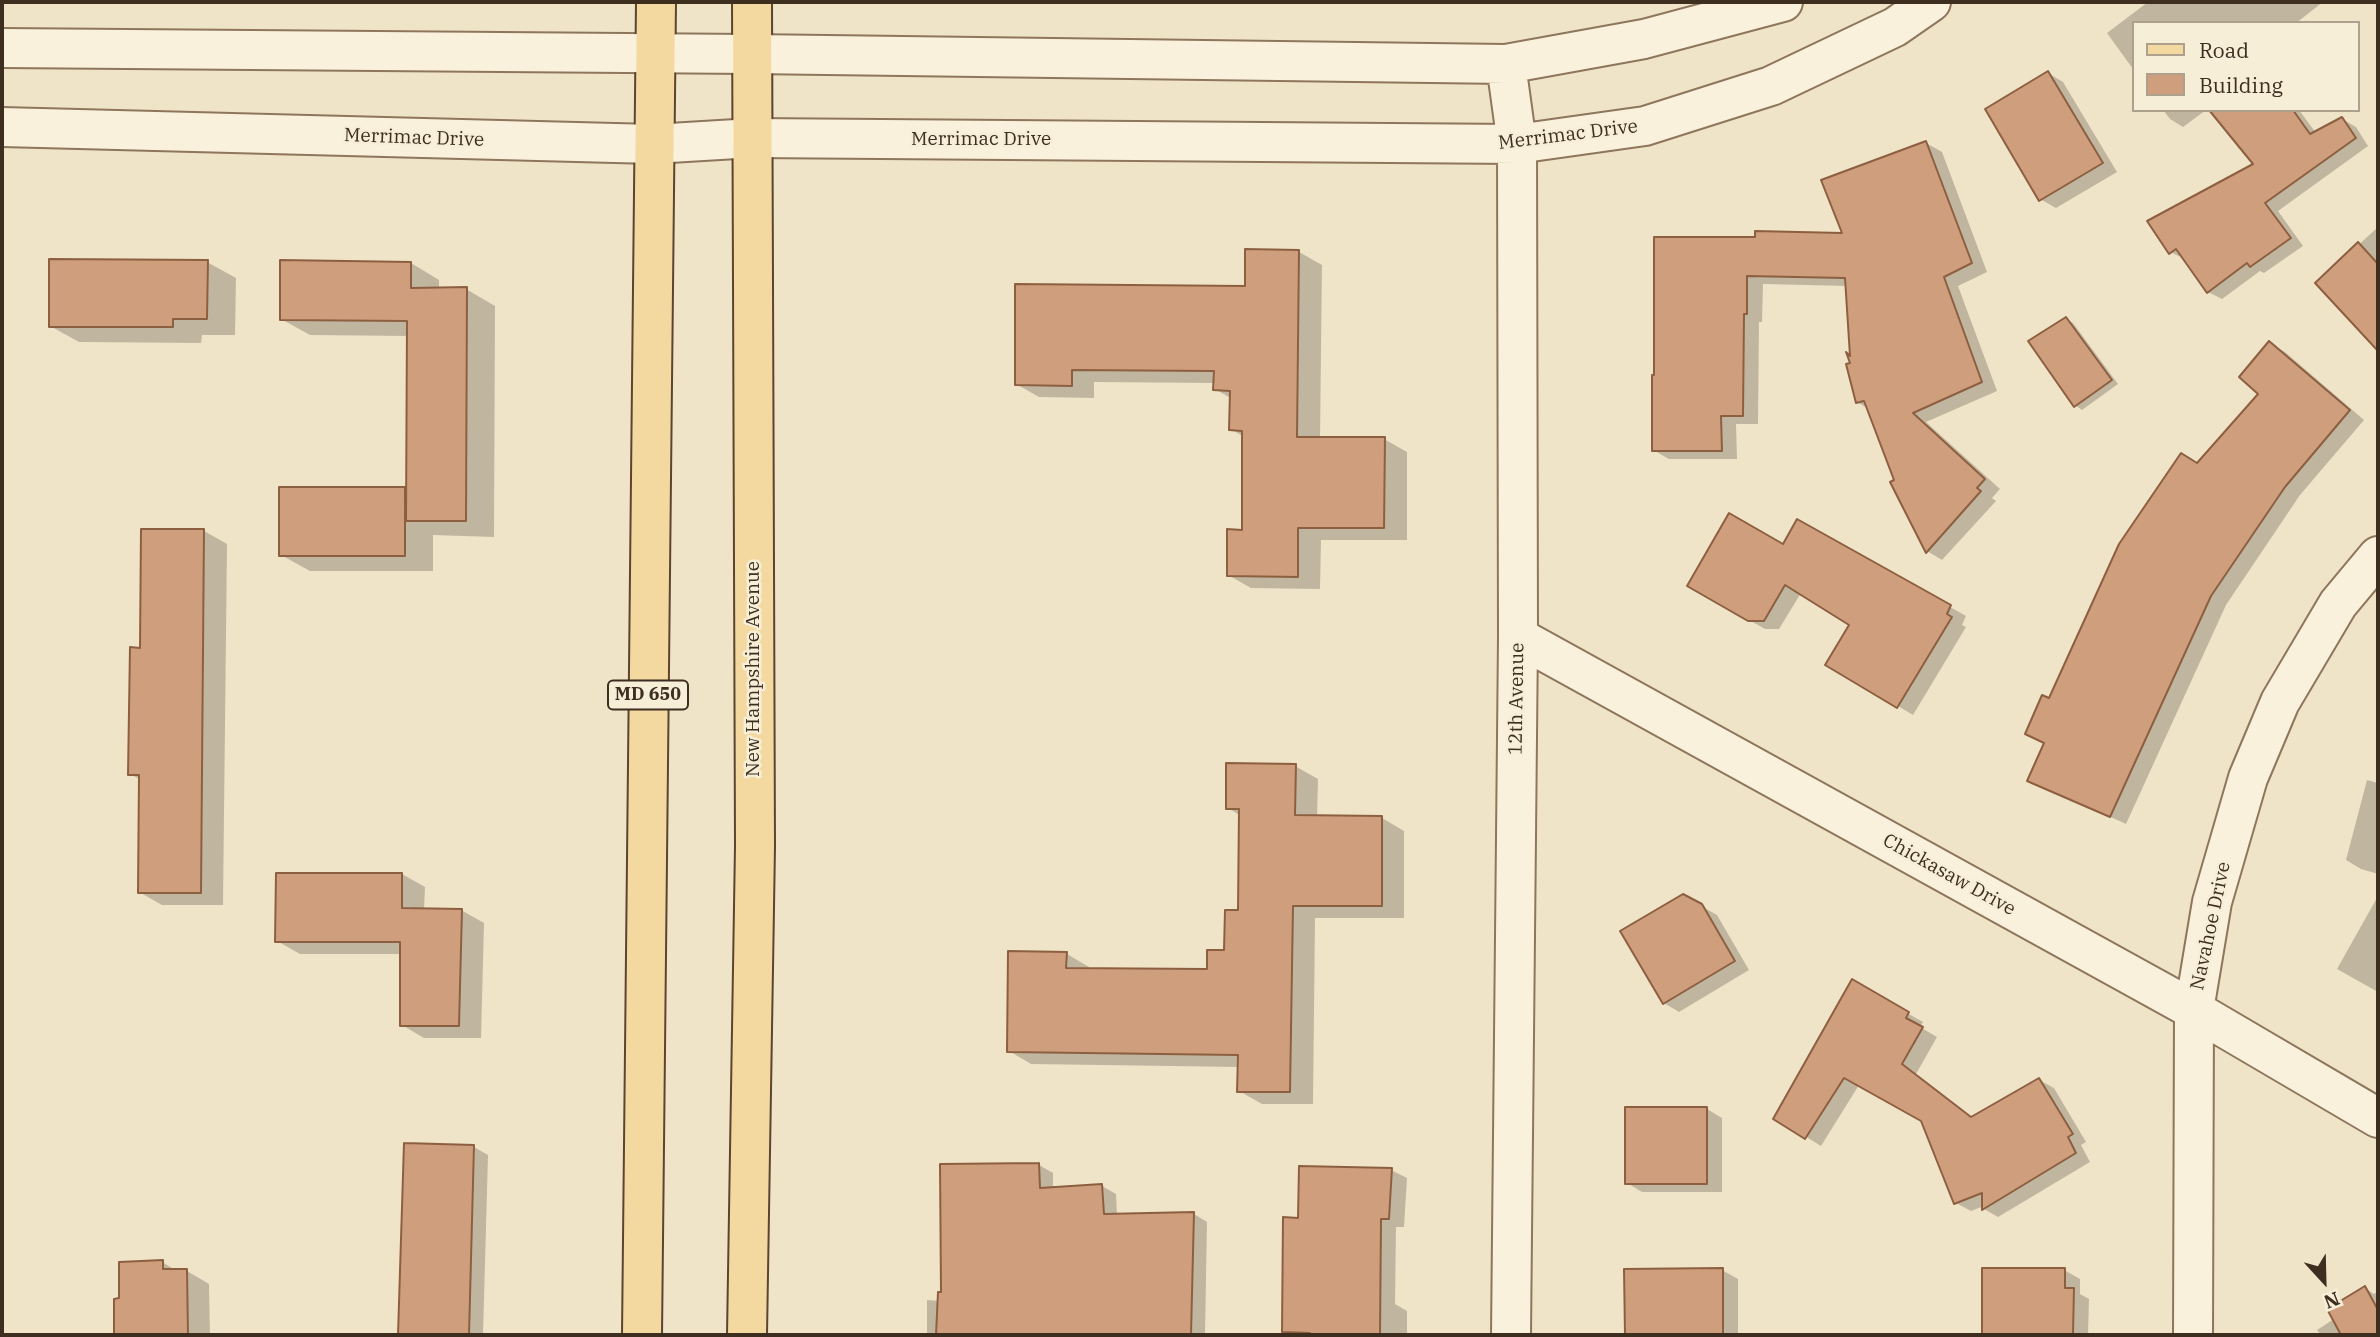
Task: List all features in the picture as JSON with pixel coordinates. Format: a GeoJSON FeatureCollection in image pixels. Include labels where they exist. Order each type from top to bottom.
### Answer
{"type":"FeatureCollection","features":[{"type":"Feature","properties":{"kind":"main road","name":"MD 650"},"geometry":{"type":"LineString","coordinates":[[642,1335],[656,2]]}},
{"type":"Feature","properties":{"kind":"main road","name":"New Hampshire Avenue"},"geometry":{"type":"LineString","coordinates":[[747,1335],[755,846],[752,2]]}},
{"type":"Feature","properties":{"kind":"street"},"geometry":{"type":"LineString","coordinates":[[2,48],[1506,64],[1644,39],[1783,2]]}},
{"type":"Feature","properties":{"kind":"street","name":"Merrimac Drive"},"geometry":{"type":"LineString","coordinates":[[2,127],[653,144],[753,138],[1517,144],[1645,126],[1771,86],[1895,27],[1931,2]]}},
{"type":"Feature","properties":{"kind":"street","name":"12th Avenue"},"geometry":{"type":"LineString","coordinates":[[1506,64],[1517,144],[1518,637],[1511,1335]]}},
{"type":"Feature","properties":{"kind":"street","name":"Navahoe Drive"},"geometry":{"type":"LineString","coordinates":[[2193,1335],[2194,1010],[2212,902],[2248,778],[2286,691],[2338,604],[2378,556]]}},
{"type":"Feature","properties":{"kind":"street","name":"Chickasaw Drive"},"geometry":{"type":"LineString","coordinates":[[1518,637],[2194,1010],[2378,1118]]}},
{"type":"Feature","properties":{"kind":"building"},"geometry":{"type":"Polygon","coordinates":[[[2048,71],[2103,163],[2039,201],[1985,109],[2048,71]]]}},
{"type":"Feature","properties":{"kind":"building"},"geometry":{"type":"Polygon","coordinates":[[[2211,112],[2294,112],[2310,134],[2342,117],[2356,138],[2265,203],[2291,238],[2250,267],[2247,263],[2207,293],[2176,249],[2169,254],[2147,221],[2253,164],[2211,112]]]}},
{"type":"Feature","properties":{"kind":"building"},"geometry":{"type":"Polygon","coordinates":[[[1926,141],[1972,263],[1944,277],[1982,382],[1913,413],[1985,479],[1977,488],[1981,491],[1926,553],[1890,482],[1894,480],[1864,401],[1856,403],[1846,364],[1850,363],[1846,352],[1850,356],[1845,278],[1747,276],[1743,416],[1721,416],[1722,451],[1652,451],[1654,237],[1755,237],[1755,231],[1842,233],[1821,180],[1926,141]]]}},
{"type":"Feature","properties":{"kind":"building"},"geometry":{"type":"Polygon","coordinates":[[[2358,242],[2378,264],[2378,351],[2315,283],[2358,242]]]}},
{"type":"Feature","properties":{"kind":"building"},"geometry":{"type":"Polygon","coordinates":[[[1245,249],[1299,250],[1297,437],[1385,437],[1384,528],[1298,528],[1298,577],[1227,576],[1227,529],[1242,530],[1242,431],[1229,430],[1230,391],[1213,390],[1214,371],[1072,370],[1072,386],[1015,385],[1015,284],[1245,286],[1245,249]]]}},
{"type":"Feature","properties":{"kind":"building"},"geometry":{"type":"Polygon","coordinates":[[[49,259],[208,260],[207,319],[173,319],[173,327],[49,327],[49,259]]]}},
{"type":"Feature","properties":{"kind":"building"},"geometry":{"type":"Polygon","coordinates":[[[280,260],[411,262],[411,288],[467,287],[466,521],[406,521],[407,321],[280,320],[280,260]]]}},
{"type":"Feature","properties":{"kind":"building"},"geometry":{"type":"Polygon","coordinates":[[[2066,317],[2112,380],[2074,407],[2028,341],[2066,317]]]}},
{"type":"Feature","properties":{"kind":"building"},"geometry":{"type":"Polygon","coordinates":[[[2269,341],[2350,410],[2285,487],[2211,596],[2110,817],[2027,781],[2044,743],[2025,734],[2042,695],[2049,698],[2119,544],[2181,453],[2197,463],[2258,394],[2239,377],[2269,341]]]}},
{"type":"Feature","properties":{"kind":"building"},"geometry":{"type":"Polygon","coordinates":[[[279,487],[405,487],[405,556],[279,556],[279,487]]]}},
{"type":"Feature","properties":{"kind":"building"},"geometry":{"type":"Polygon","coordinates":[[[1729,513],[1783,544],[1797,519],[1951,605],[1947,614],[1952,617],[1897,708],[1825,665],[1849,625],[1785,585],[1764,621],[1748,621],[1687,586],[1729,513]]]}},
{"type":"Feature","properties":{"kind":"building"},"geometry":{"type":"Polygon","coordinates":[[[141,529],[204,529],[201,893],[138,893],[139,775],[128,775],[130,647],[140,648],[141,529]]]}},
{"type":"Feature","properties":{"kind":"building"},"geometry":{"type":"Polygon","coordinates":[[[1226,763],[1296,764],[1295,815],[1382,816],[1382,906],[1293,906],[1290,1092],[1237,1092],[1238,1055],[1007,1052],[1008,951],[1067,952],[1066,968],[1207,969],[1207,950],[1224,950],[1225,910],[1238,910],[1239,809],[1226,809],[1226,763]]]}},
{"type":"Feature","properties":{"kind":"building"},"geometry":{"type":"Polygon","coordinates":[[[276,873],[402,873],[402,908],[462,909],[459,1026],[400,1026],[400,942],[275,942],[276,873]]]}},
{"type":"Feature","properties":{"kind":"building"},"geometry":{"type":"Polygon","coordinates":[[[1683,894],[1702,904],[1735,961],[1663,1004],[1620,931],[1683,894]]]}},
{"type":"Feature","properties":{"kind":"building"},"geometry":{"type":"Polygon","coordinates":[[[1852,979],[1909,1012],[1906,1018],[1923,1027],[1902,1064],[1971,1117],[2039,1078],[2073,1134],[2068,1137],[2076,1153],[1982,1210],[1982,1193],[1954,1204],[1921,1121],[1844,1078],[1805,1139],[1773,1119],[1852,979]]]}},
{"type":"Feature","properties":{"kind":"building"},"geometry":{"type":"Polygon","coordinates":[[[1625,1107],[1707,1107],[1707,1184],[1625,1184],[1625,1107]]]}},
{"type":"Feature","properties":{"kind":"building"},"geometry":{"type":"Polygon","coordinates":[[[404,1143],[474,1145],[469,1335],[398,1335],[404,1143]]]}},
{"type":"Feature","properties":{"kind":"building"},"geometry":{"type":"Polygon","coordinates":[[[1039,1163],[1040,1188],[1102,1184],[1104,1214],[1194,1212],[1191,1335],[936,1335],[938,1292],[941,1292],[940,1164],[1039,1163]]]}},
{"type":"Feature","properties":{"kind":"building"},"geometry":{"type":"Polygon","coordinates":[[[1299,1166],[1392,1168],[1389,1219],[1381,1219],[1380,1335],[1310,1335],[1282,1332],[1283,1217],[1298,1218],[1299,1166]]]}},
{"type":"Feature","properties":{"kind":"building"},"geometry":{"type":"Polygon","coordinates":[[[163,1260],[163,1269],[187,1269],[188,1335],[114,1335],[114,1299],[119,1298],[119,1262],[163,1260]]]}},
{"type":"Feature","properties":{"kind":"building"},"geometry":{"type":"Polygon","coordinates":[[[1723,1268],[1723,1335],[1625,1335],[1624,1269],[1723,1268]]]}},
{"type":"Feature","properties":{"kind":"building"},"geometry":{"type":"Polygon","coordinates":[[[1982,1268],[2065,1268],[2065,1288],[2074,1288],[2073,1334],[1982,1335],[1982,1268]]]}},
{"type":"Feature","properties":{"kind":"building"},"geometry":{"type":"Polygon","coordinates":[[[2365,1286],[2378,1310],[2378,1335],[2341,1335],[2327,1309],[2365,1286]]]}}]}
